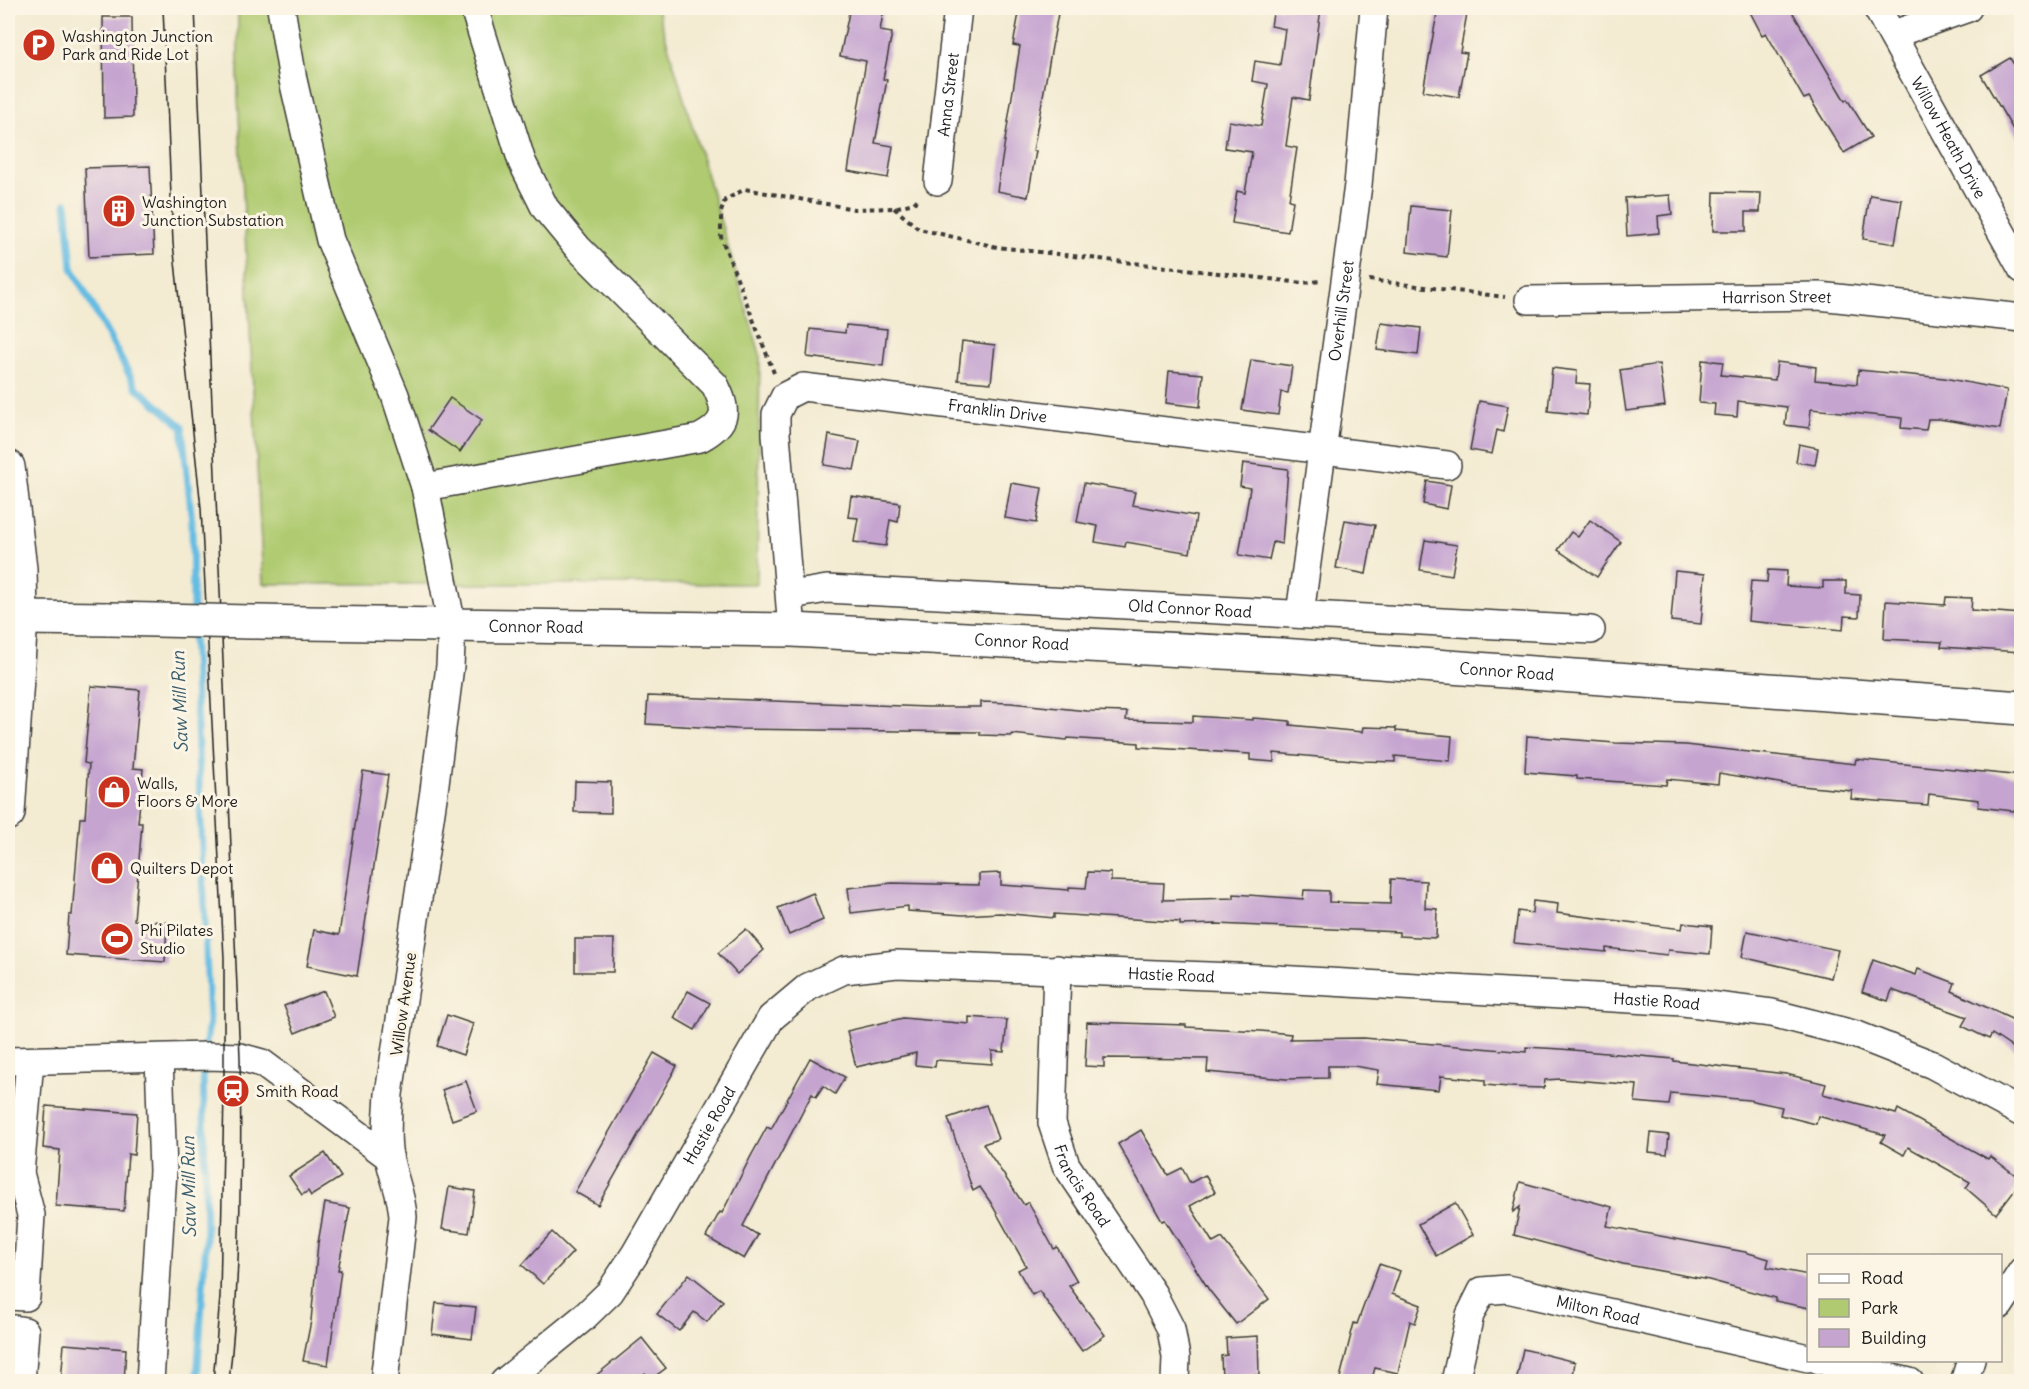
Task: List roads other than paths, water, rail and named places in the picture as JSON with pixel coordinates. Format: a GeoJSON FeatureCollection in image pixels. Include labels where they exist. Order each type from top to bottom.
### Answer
{"type":"FeatureCollection","features":[{"type":"Feature","properties":{"kind":"main road"},"geometry":{"type":"LineString","coordinates":[[8,466],[20,569],[21,618],[8,813]]}},
{"type":"Feature","properties":{"kind":"main road","name":"Connor Road"},"geometry":{"type":"LineString","coordinates":[[21,618],[792,630],[1281,655],[2022,708]]}},
{"type":"Feature","properties":{"kind":"street","name":"Willow Avenue"},"geometry":{"type":"LineString","coordinates":[[281,8],[293,80],[330,240],[395,395],[425,487],[453,626],[434,791],[389,1094],[387,1130],[389,1157],[402,1198],[403,1217],[384,1382]]}},
{"type":"Feature","properties":{"kind":"street"},"geometry":{"type":"LineString","coordinates":[[425,487],[700,438],[715,430],[723,418],[724,403],[715,385],[578,248],[545,208],[522,162],[474,8]]}},
{"type":"Feature","properties":{"kind":"street","name":"Anna Street"},"geometry":{"type":"LineString","coordinates":[[938,181],[958,8]]}},
{"type":"Feature","properties":{"kind":"street","name":"Overhill Street"},"geometry":{"type":"LineString","coordinates":[[1300,614],[1320,449],[1358,185],[1374,8]]}},
{"type":"Feature","properties":{"kind":"street","name":"Willow Heath Drive"},"geometry":{"type":"LineString","coordinates":[[1877,8],[1894,34],[2022,269]]}},
{"type":"Feature","properties":{"kind":"street"},"geometry":{"type":"LineString","coordinates":[[1894,34],[1968,8]]}},
{"type":"Feature","properties":{"kind":"street","name":"Harrison Street"},"geometry":{"type":"LineString","coordinates":[[1529,300],[1819,296],[2022,318]]}},
{"type":"Feature","properties":{"kind":"street","name":"Franklin Drive"},"geometry":{"type":"LineString","coordinates":[[791,596],[776,414],[785,396],[803,387],[1447,465]]}},
{"type":"Feature","properties":{"kind":"street","name":"Old Connor Road"},"geometry":{"type":"LineString","coordinates":[[791,596],[827,589],[1591,630]]}},
{"type":"Feature","properties":{"kind":"street"},"geometry":{"type":"LineString","coordinates":[[791,596],[792,630]]}},
{"type":"Feature","properties":{"kind":"street","name":"Hastie Road"},"geometry":{"type":"LineString","coordinates":[[504,1382],[583,1318],[610,1292],[635,1254],[771,1018],[808,987],[844,970],[897,964],[1058,969],[1671,1002],[1772,1013],[1857,1035],[1933,1065],[2022,1113]]}},
{"type":"Feature","properties":{"kind":"street","name":"Francis Road"},"geometry":{"type":"LineString","coordinates":[[1058,969],[1052,1123],[1066,1165],[1153,1294],[1171,1329],[1176,1357],[1175,1382]]}},
{"type":"Feature","properties":{"kind":"street"},"geometry":{"type":"LineString","coordinates":[[21,1382],[16,1330],[17,1296],[31,1215],[14,1172],[19,1061],[240,1057],[262,1064],[389,1157]]}},
{"type":"Feature","properties":{"kind":"street"},"geometry":{"type":"LineString","coordinates":[[150,1382],[163,1171],[159,1058]]}},
{"type":"Feature","properties":{"kind":"street"},"geometry":{"type":"LineString","coordinates":[[2002,1303],[2022,1271]]}},
{"type":"Feature","properties":{"kind":"street","name":"Milton Road"},"geometry":{"type":"LineString","coordinates":[[1455,1382],[1470,1315],[1482,1291],[1499,1289],[1807,1358]]}},
{"type":"Feature","properties":{"kind":"street"},"geometry":{"type":"LineString","coordinates":[[1827,1362],[1910,1382]]}},
{"type":"Feature","properties":{"kind":"street"},"geometry":{"type":"LineString","coordinates":[[1964,1382],[1970,1362]]}},
{"type":"Feature","properties":{"kind":"waterway","name":"Saw Mill Run"},"geometry":{"type":"LineString","coordinates":[[66,203],[72,268],[136,387],[182,426],[192,522],[193,612]]}},
{"type":"Feature","properties":{"kind":"waterway","name":"Saw Mill Run"},"geometry":{"type":"LineString","coordinates":[[193,629],[209,1022],[205,1050]]}},
{"type":"Feature","properties":{"kind":"waterway","name":"Saw Mill Run"},"geometry":{"type":"LineString","coordinates":[[197,1382],[206,1239],[203,1061]]}},
{"type":"Feature","properties":{"kind":"tram line"},"geometry":{"type":"LineString","coordinates":[[163,8],[173,243],[201,508],[224,958],[220,1297],[213,1382]]}},
{"type":"Feature","properties":{"kind":"tram line"},"geometry":{"type":"LineString","coordinates":[[195,8],[240,1057],[240,1219],[229,1382]]}},
{"type":"Feature","properties":{"kind":"place","name":"Washington Junction Park and Ride Lot"},"geometry":{"type":"Point","coordinates":[39,45]}},
{"type":"Feature","properties":{"kind":"place","name":"Washington Junction Substation"},"geometry":{"type":"Point","coordinates":[119,211]}},
{"type":"Feature","properties":{"kind":"place","name":"Walls, Floors & More"},"geometry":{"type":"Point","coordinates":[114,792]}},
{"type":"Feature","properties":{"kind":"place","name":"Quilters Depot"},"geometry":{"type":"Point","coordinates":[107,868]}},
{"type":"Feature","properties":{"kind":"place","name":"Phi Pilates Studio"},"geometry":{"type":"Point","coordinates":[117,939]}},
{"type":"Feature","properties":{"kind":"place","name":"Smith Road"},"geometry":{"type":"Point","coordinates":[233,1091]}}]}
